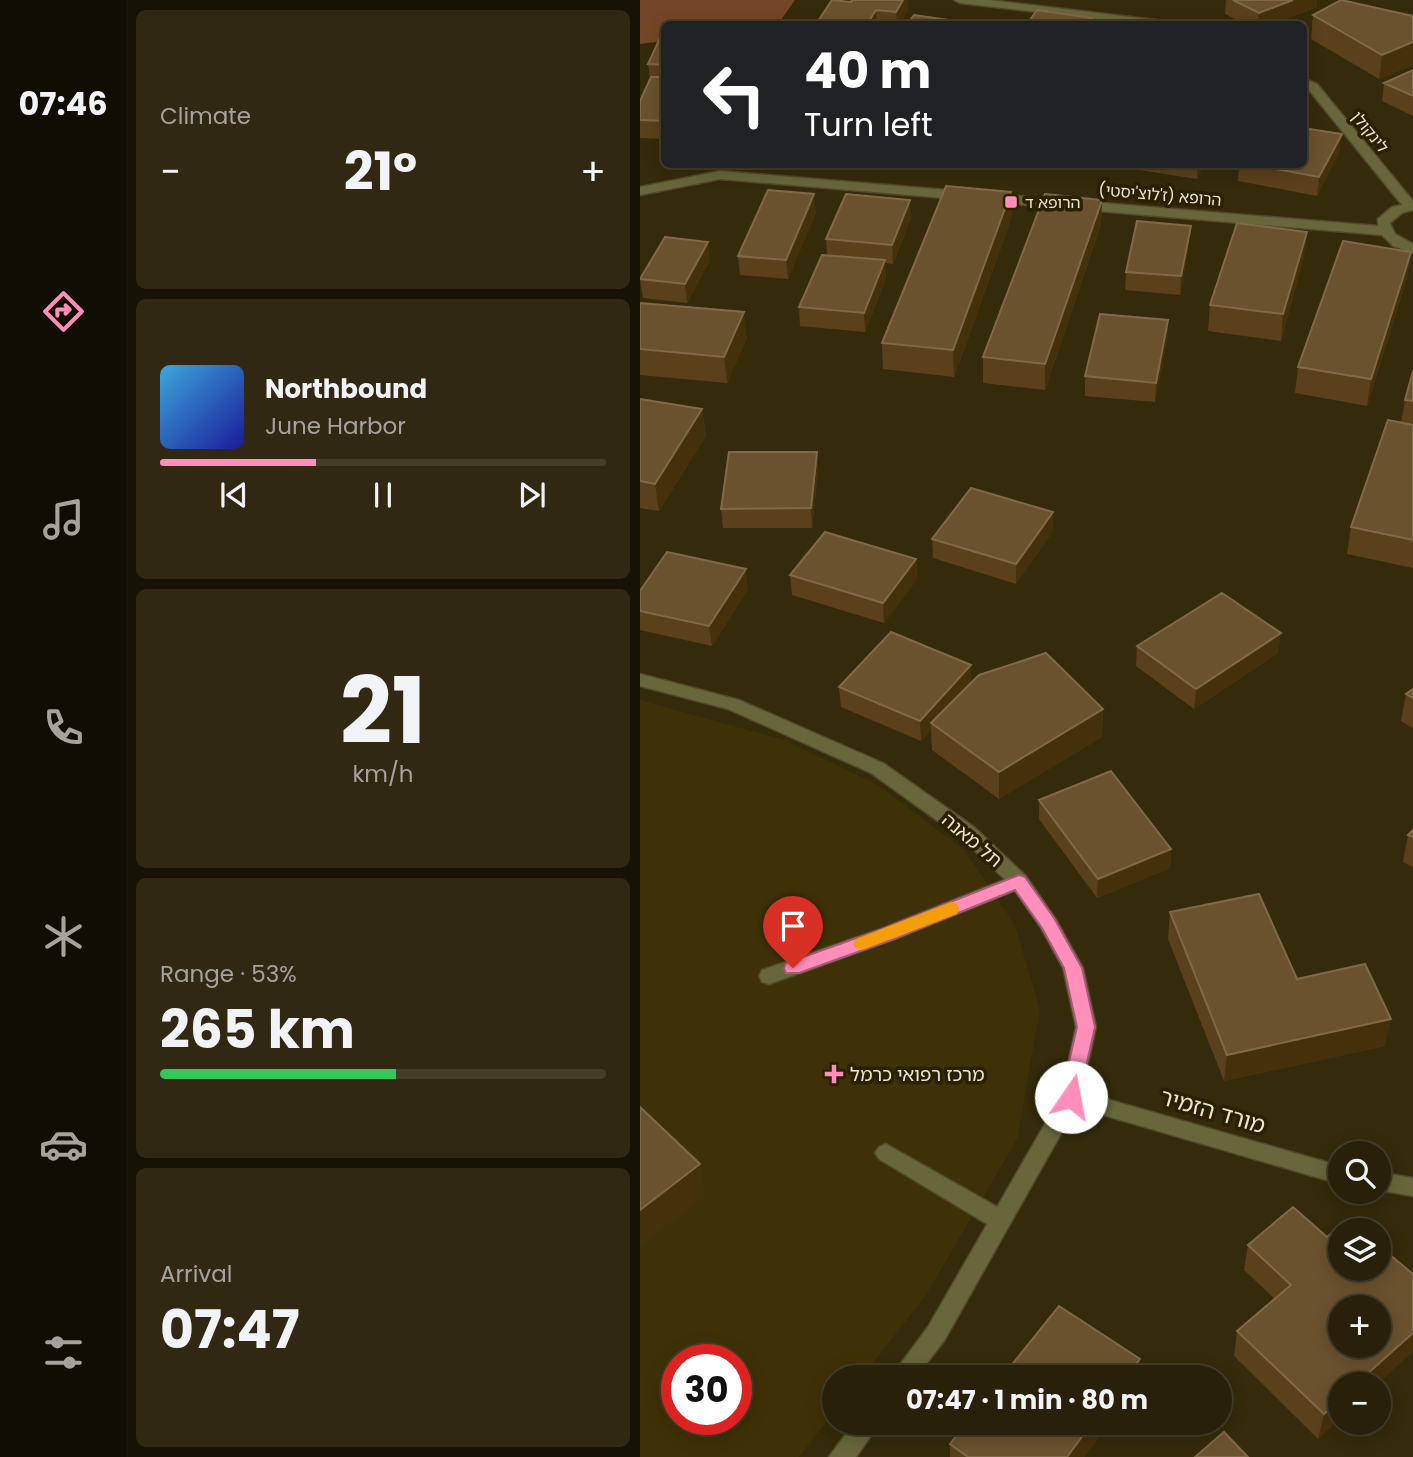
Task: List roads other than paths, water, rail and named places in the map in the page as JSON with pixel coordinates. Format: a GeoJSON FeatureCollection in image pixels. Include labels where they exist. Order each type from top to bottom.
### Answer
{"type":"FeatureCollection","features":[{"type":"Feature","properties":{"kind":"street"},"geometry":{"type":"LineString","coordinates":[[960,0],[1138,21]]}},
{"type":"Feature","properties":{"kind":"street","name":"לינקולן"},"geometry":{"type":"LineString","coordinates":[[1307,83],[1411,206]]}},
{"type":"Feature","properties":{"kind":"street","name":"הרופא (ז'לוצ'יסטי)"},"geometry":{"type":"LineString","coordinates":[[640,191],[720,175],[1384,231]]}},
{"type":"Feature","properties":{"kind":"street"},"geometry":{"type":"LineString","coordinates":[[1411,206],[1388,215],[1383,222],[1384,231],[1391,239],[1412,249]]}},
{"type":"Feature","properties":{"kind":"street","name":"תל מאנה"},"geometry":{"type":"LineString","coordinates":[[640,680],[733,704],[877,768],[967,832],[1019,881],[1048,923],[1073,968],[1086,1027],[1071,1097],[936,1334],[911,1365]]}},
{"type":"Feature","properties":{"kind":"street"},"geometry":{"type":"LineString","coordinates":[[769,976],[888,934],[1019,881]]}},
{"type":"Feature","properties":{"kind":"street","name":"מורד הזמיר"},"geometry":{"type":"LineString","coordinates":[[1071,1097],[1328,1172]]}},
{"type":"Feature","properties":{"kind":"street"},"geometry":{"type":"LineString","coordinates":[[886,1153],[1000,1220]]}},
{"type":"Feature","properties":{"kind":"street"},"geometry":{"type":"LineString","coordinates":[[1391,1183],[1412,1187]]}},
{"type":"Feature","properties":{"kind":"street"},"geometry":{"type":"LineString","coordinates":[[841,1457],[858,1435]]}},
{"type":"Feature","properties":{"kind":"place","name":"הרופא ד"},"geometry":{"type":"Point","coordinates":[1011,202]}},
{"type":"Feature","properties":{"kind":"place","name":"מרכז רפואי כרמל"},"geometry":{"type":"Point","coordinates":[834,1074]}}]}
